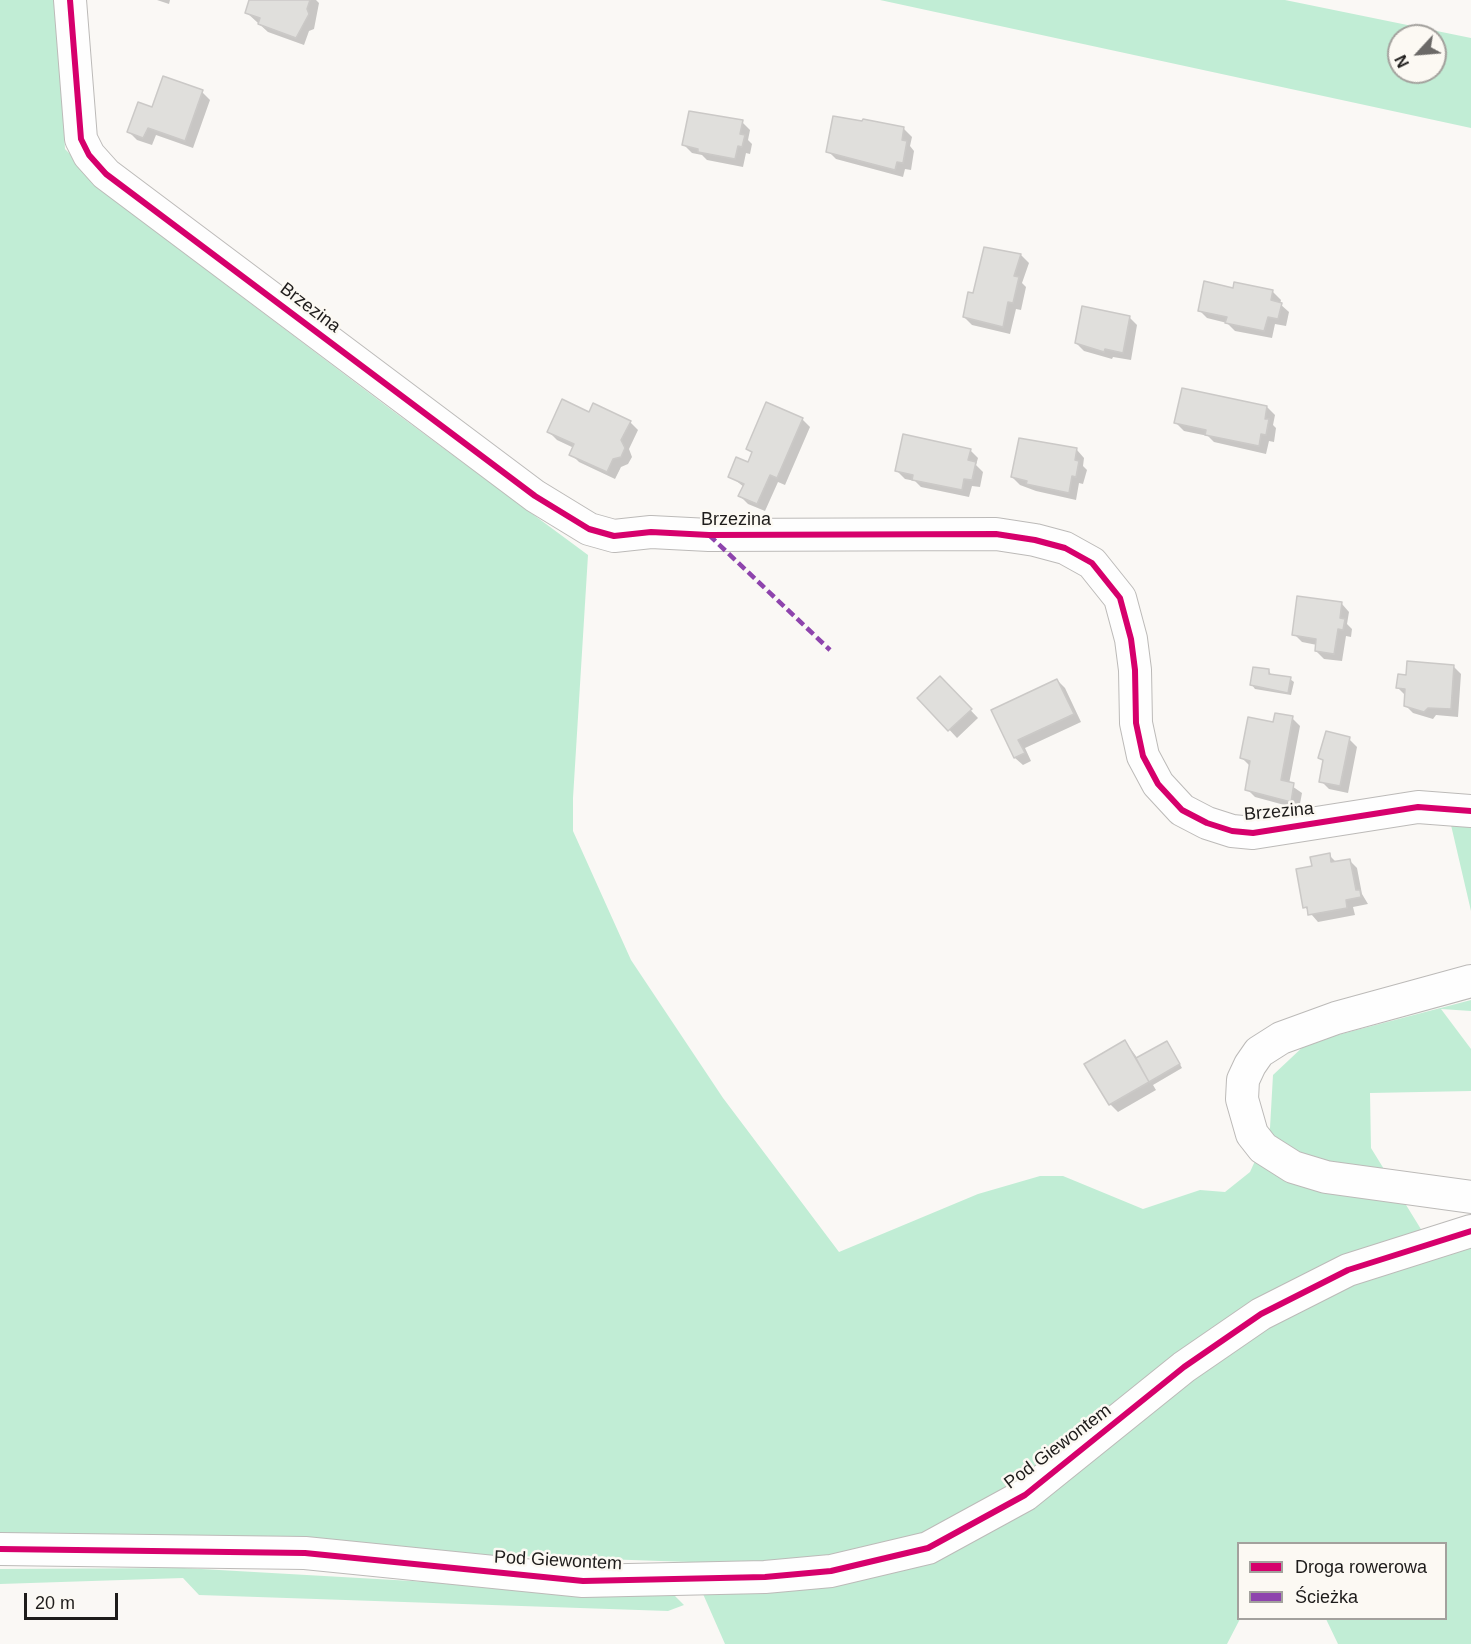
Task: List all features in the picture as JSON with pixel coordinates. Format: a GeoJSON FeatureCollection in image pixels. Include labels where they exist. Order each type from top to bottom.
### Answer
{"type":"FeatureCollection","features":[{"type":"Feature","properties":{"kind":"street","name":"Brzezina"},"geometry":{"type":"LineString","coordinates":[[70,0],[81,140],[89,155],[106,174],[535,496],[589,529],[614,536],[651,532],[709,535],[996,534],[1035,540],[1065,548],[1092,563],[1120,598],[1131,639],[1136,670],[1136,723],[1143,756],[1158,784],[1182,810],[1207,823],[1232,831],[1253,833],[1418,807],[1471,811]]}},
{"type":"Feature","properties":{"kind":"street"},"geometry":{"type":"LineString","coordinates":[[1471,981],[1326,1020],[1281,1038],[1259,1052],[1250,1065],[1243,1080],[1242,1099],[1252,1134],[1263,1148],[1293,1167],[1326,1177],[1471,1197]]}},
{"type":"Feature","properties":{"kind":"street","name":"Pod Giewontem"},"geometry":{"type":"LineString","coordinates":[[0,1549],[305,1553],[583,1581],[765,1577],[831,1571],[928,1548],[1025,1495],[1184,1367],[1261,1314],[1348,1270],[1471,1231]]}},
{"type":"Feature","properties":{"kind":"green space"},"geometry":{"type":"Polygon","coordinates":[[[0,0],[56,0],[65,149],[122,206],[588,555],[573,831],[631,960],[723,1098],[839,1252],[978,1194],[1040,1176],[1063,1176],[1143,1209],[1200,1190],[1225,1192],[1250,1172],[1270,1128],[1273,1075],[1307,1043],[1471,1000],[1471,1011],[1441,1009],[1471,1049],[1471,1091],[1370,1093],[1371,1148],[1435,1252],[1471,1243],[1471,1644],[1338,1644],[1326,1620],[1447,1620],[1447,1542],[1237,1542],[1237,1620],[1239,1620],[1227,1644],[725,1644],[689,1562],[0,1538],[0,0]]]}},
{"type":"Feature","properties":{"kind":"green space"},"geometry":{"type":"Polygon","coordinates":[[[880,0],[1285,0],[1402,24],[1387,24],[1387,84],[1447,84],[1447,33],[1471,38],[1471,128],[880,0]]]}},
{"type":"Feature","properties":{"kind":"green space"},"geometry":{"type":"Polygon","coordinates":[[[1451,825],[1471,826],[1471,911],[1451,825]]]}},
{"type":"Feature","properties":{"kind":"green space"},"geometry":{"type":"Polygon","coordinates":[[[184,1568],[675,1596],[684,1605],[668,1611],[199,1595],[183,1578],[0,1584],[0,1569],[184,1568]]]}},
{"type":"Feature","properties":{"kind":"building"},"geometry":{"type":"Polygon","coordinates":[[[249,0],[310,0],[307,9],[309,14],[296,38],[258,24],[260,18],[245,13],[249,0]]]}},
{"type":"Feature","properties":{"kind":"building"},"geometry":{"type":"Polygon","coordinates":[[[163,76],[203,90],[185,141],[148,128],[143,138],[127,132],[138,102],[152,107],[163,76]]]}},
{"type":"Feature","properties":{"kind":"building"},"geometry":{"type":"Polygon","coordinates":[[[689,111],[743,120],[740,134],[745,135],[742,147],[738,146],[735,159],[698,152],[698,149],[682,145],[689,111]]]}},
{"type":"Feature","properties":{"kind":"building"},"geometry":{"type":"Polygon","coordinates":[[[833,116],[904,127],[902,140],[907,141],[903,163],[897,162],[895,170],[826,152],[833,116]]]}},
{"type":"Feature","properties":{"kind":"building"},"geometry":{"type":"Polygon","coordinates":[[[984,247],[1021,254],[1014,276],[1019,277],[1013,303],[1008,302],[1003,327],[963,317],[968,292],[973,293],[984,247]]]}},
{"type":"Feature","properties":{"kind":"building"},"geometry":{"type":"Polygon","coordinates":[[[1204,281],[1233,288],[1234,282],[1273,290],[1271,300],[1282,303],[1278,319],[1268,317],[1264,331],[1225,323],[1227,317],[1198,311],[1204,281]]]}},
{"type":"Feature","properties":{"kind":"building"},"geometry":{"type":"Polygon","coordinates":[[[1082,306],[1130,316],[1123,353],[1105,349],[1104,352],[1075,343],[1082,306]]]}},
{"type":"Feature","properties":{"kind":"building"},"geometry":{"type":"Polygon","coordinates":[[[1182,388],[1267,406],[1265,419],[1269,419],[1266,435],[1261,434],[1259,446],[1205,435],[1206,430],[1174,423],[1182,388]]]}},
{"type":"Feature","properties":{"kind":"building"},"geometry":{"type":"Polygon","coordinates":[[[562,399],[589,412],[593,403],[631,421],[621,440],[625,448],[621,457],[613,459],[607,472],[569,455],[574,444],[547,432],[562,399]]]}},
{"type":"Feature","properties":{"kind":"building"},"geometry":{"type":"Polygon","coordinates":[[[766,402],[803,418],[777,478],[770,475],[757,504],[738,496],[744,484],[728,477],[736,457],[748,462],[752,452],[746,449],[766,402]]]}},
{"type":"Feature","properties":{"kind":"building"},"geometry":{"type":"Polygon","coordinates":[[[903,434],[971,449],[968,460],[976,462],[972,480],[964,479],[962,490],[912,480],[913,475],[895,471],[903,434]]]}},
{"type":"Feature","properties":{"kind":"building"},"geometry":{"type":"Polygon","coordinates":[[[1019,438],[1077,448],[1075,460],[1079,461],[1076,477],[1072,476],[1069,493],[1026,484],[1027,481],[1011,477],[1019,438]]]}},
{"type":"Feature","properties":{"kind":"building"},"geometry":{"type":"Polygon","coordinates":[[[1297,596],[1342,602],[1340,618],[1345,619],[1343,630],[1338,629],[1334,654],[1315,651],[1316,639],[1292,635],[1297,596]]]}},
{"type":"Feature","properties":{"kind":"building"},"geometry":{"type":"Polygon","coordinates":[[[1407,661],[1454,665],[1451,709],[1428,708],[1424,712],[1404,706],[1405,689],[1396,688],[1398,674],[1406,675],[1407,661]]]}},
{"type":"Feature","properties":{"kind":"building"},"geometry":{"type":"Polygon","coordinates":[[[1253,667],[1269,669],[1269,674],[1291,677],[1288,693],[1250,685],[1253,667]]]}},
{"type":"Feature","properties":{"kind":"building"},"geometry":{"type":"Polygon","coordinates":[[[940,676],[972,709],[948,731],[917,698],[940,676]]]}},
{"type":"Feature","properties":{"kind":"building"},"geometry":{"type":"Polygon","coordinates":[[[1057,679],[1074,714],[1018,740],[1025,753],[1014,758],[991,710],[1057,679]]]}},
{"type":"Feature","properties":{"kind":"building"},"geometry":{"type":"Polygon","coordinates":[[[1275,713],[1293,716],[1281,780],[1294,783],[1291,802],[1245,790],[1250,761],[1240,758],[1248,717],[1273,722],[1275,713]]]}},
{"type":"Feature","properties":{"kind":"building"},"geometry":{"type":"Polygon","coordinates":[[[1326,731],[1350,737],[1340,786],[1319,782],[1323,760],[1318,758],[1326,731]]]}},
{"type":"Feature","properties":{"kind":"building"},"geometry":{"type":"Polygon","coordinates":[[[1330,853],[1331,862],[1350,859],[1356,890],[1360,890],[1361,897],[1346,900],[1347,908],[1308,915],[1307,907],[1303,908],[1296,869],[1312,866],[1310,857],[1330,853]]]}},
{"type":"Feature","properties":{"kind":"building"},"geometry":{"type":"Polygon","coordinates":[[[1125,1040],[1149,1082],[1109,1105],[1084,1064],[1125,1040]]]}},
{"type":"Feature","properties":{"kind":"building"},"geometry":{"type":"Polygon","coordinates":[[[1167,1041],[1180,1064],[1149,1082],[1136,1058],[1167,1041]]]}},
{"type":"Feature","properties":{"kind":"marked path"},"geometry":{"type":"LineString","coordinates":[[709,535],[830,650]]}},
{"type":"Feature","properties":{"kind":"cycle path"},"geometry":{"type":"LineString","coordinates":[[70,0],[81,139],[89,155],[106,174],[535,496],[589,529],[614,536],[651,532],[709,535],[996,534],[1035,540],[1065,548],[1092,563],[1120,598],[1131,639],[1135,670],[1136,723],[1143,756],[1158,784],[1182,810],[1207,823],[1232,831],[1253,833],[1418,807],[1471,811]]}},
{"type":"Feature","properties":{"kind":"cycle path"},"geometry":{"type":"LineString","coordinates":[[0,1549],[305,1553],[583,1581],[765,1577],[831,1571],[928,1548],[1025,1495],[1184,1367],[1261,1314],[1348,1270],[1471,1231]]}}]}
